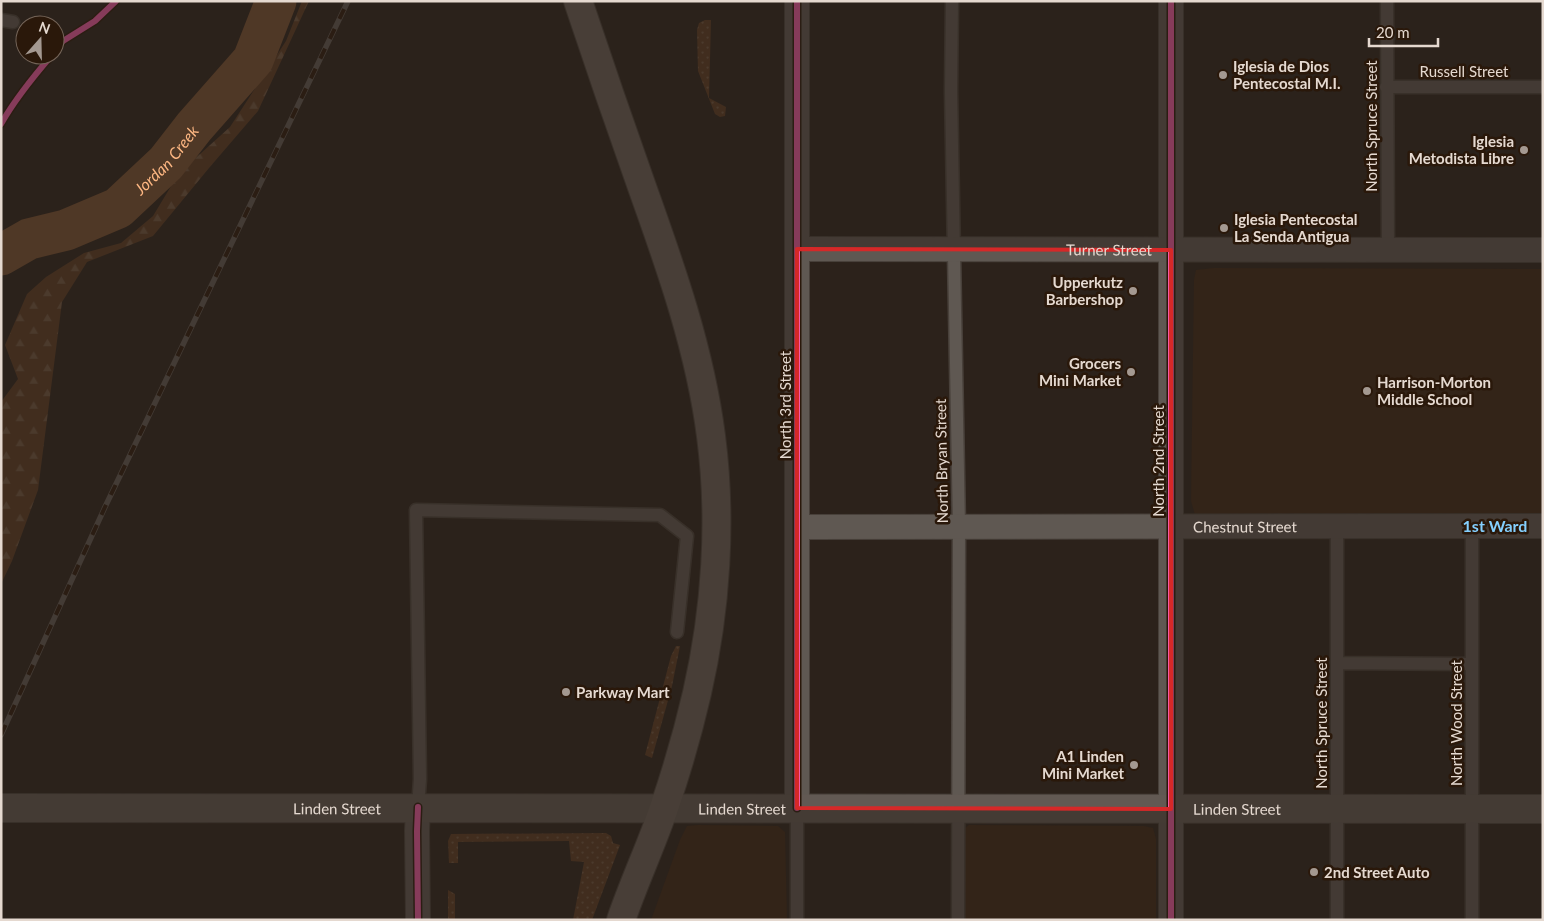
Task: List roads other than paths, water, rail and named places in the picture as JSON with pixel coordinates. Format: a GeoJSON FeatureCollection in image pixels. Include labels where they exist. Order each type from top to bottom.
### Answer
{"type":"FeatureCollection","features":[{"type":"Feature","properties":{"kind":"main road"},"geometry":{"type":"LineString","coordinates":[[578,1],[679,293],[698,366],[711,436],[714,480],[716,526],[714,572],[708,632],[697,692],[682,751],[664,808],[621,920]]}},
{"type":"Feature","properties":{"kind":"main road","name":"Linden Street"},"geometry":{"type":"LineString","coordinates":[[1,808],[1543,808]]}},
{"type":"Feature","properties":{"kind":"street","name":"North 3rd Street"},"geometry":{"type":"LineString","coordinates":[[797,1],[797,808]]}},
{"type":"Feature","properties":{"kind":"street","name":"North 2nd Street"},"geometry":{"type":"LineString","coordinates":[[1171,1],[1171,920]]}},
{"type":"Feature","properties":{"kind":"street","name":"Turner Street"},"geometry":{"type":"LineString","coordinates":[[797,249],[1543,250]]}},
{"type":"Feature","properties":{"kind":"street","name":"Chestnut Street"},"geometry":{"type":"LineString","coordinates":[[797,527],[1543,526]]}},
{"type":"Feature","properties":{"kind":"street"},"geometry":{"type":"LineString","coordinates":[[418,807],[418,920]]}},
{"type":"Feature","properties":{"kind":"lane","name":"North Bryan Street"},"geometry":{"type":"LineString","coordinates":[[952,1],[953,249],[959,527],[958,920]]}},
{"type":"Feature","properties":{"kind":"lane","name":"North Spruce Street"},"geometry":{"type":"LineString","coordinates":[[1387,1],[1388,250]]}},
{"type":"Feature","properties":{"kind":"lane","name":"Russell Street"},"geometry":{"type":"LineString","coordinates":[[1386,87],[1543,87]]}},
{"type":"Feature","properties":{"kind":"lane"},"geometry":{"type":"LineString","coordinates":[[418,807],[420,779],[416,510],[660,514],[687,536],[677,632]]}},
{"type":"Feature","properties":{"kind":"lane","name":"North Spruce Street"},"geometry":{"type":"LineString","coordinates":[[1337,526],[1337,920]]}},
{"type":"Feature","properties":{"kind":"lane","name":"North Wood Street"},"geometry":{"type":"LineString","coordinates":[[1472,526],[1472,920]]}},
{"type":"Feature","properties":{"kind":"lane"},"geometry":{"type":"LineString","coordinates":[[1338,663],[1472,664]]}},
{"type":"Feature","properties":{"kind":"lane","name":"North 3rd Street"},"geometry":{"type":"LineString","coordinates":[[797,808],[797,920]]}},
{"type":"Feature","properties":{"kind":"waterway","name":"Jordan Creek"},"geometry":{"type":"LineString","coordinates":[[1,255],[29,239],[66,230],[118,208],[166,163],[194,127],[253,60],[276,1]]}},
{"type":"Feature","properties":{"kind":"railway"},"geometry":{"type":"LineString","coordinates":[[1,735],[105,507],[348,1]]}},
{"type":"Feature","properties":{"kind":"place","name":"Iglesia de Dios Pentecostal M.I."},"geometry":{"type":"Point","coordinates":[1223,75]}},
{"type":"Feature","properties":{"kind":"place","name":"Iglesia Metodista Libre"},"geometry":{"type":"Point","coordinates":[1524,150]}},
{"type":"Feature","properties":{"kind":"place","name":"Iglesia Pentecostal La Senda Antigua"},"geometry":{"type":"Point","coordinates":[1224,228]}},
{"type":"Feature","properties":{"kind":"place","name":"Upperkutz Barbershop"},"geometry":{"type":"Point","coordinates":[1133,291]}},
{"type":"Feature","properties":{"kind":"place","name":"Grocers Mini Market"},"geometry":{"type":"Point","coordinates":[1131,372]}},
{"type":"Feature","properties":{"kind":"place","name":"Harrison-Morton Middle School"},"geometry":{"type":"Point","coordinates":[1367,391]}},
{"type":"Feature","properties":{"kind":"place","name":"Parkway Mart"},"geometry":{"type":"Point","coordinates":[566,692]}},
{"type":"Feature","properties":{"kind":"place","name":"A1 Linden Mini Market"},"geometry":{"type":"Point","coordinates":[1134,765]}},
{"type":"Feature","properties":{"kind":"place","name":"2nd Street Auto"},"geometry":{"type":"Point","coordinates":[1314,872]}},
{"type":"Feature","properties":{"kind":"district","name":"1st Ward"},"geometry":{"type":"Point","coordinates":[1495,525]}}]}
